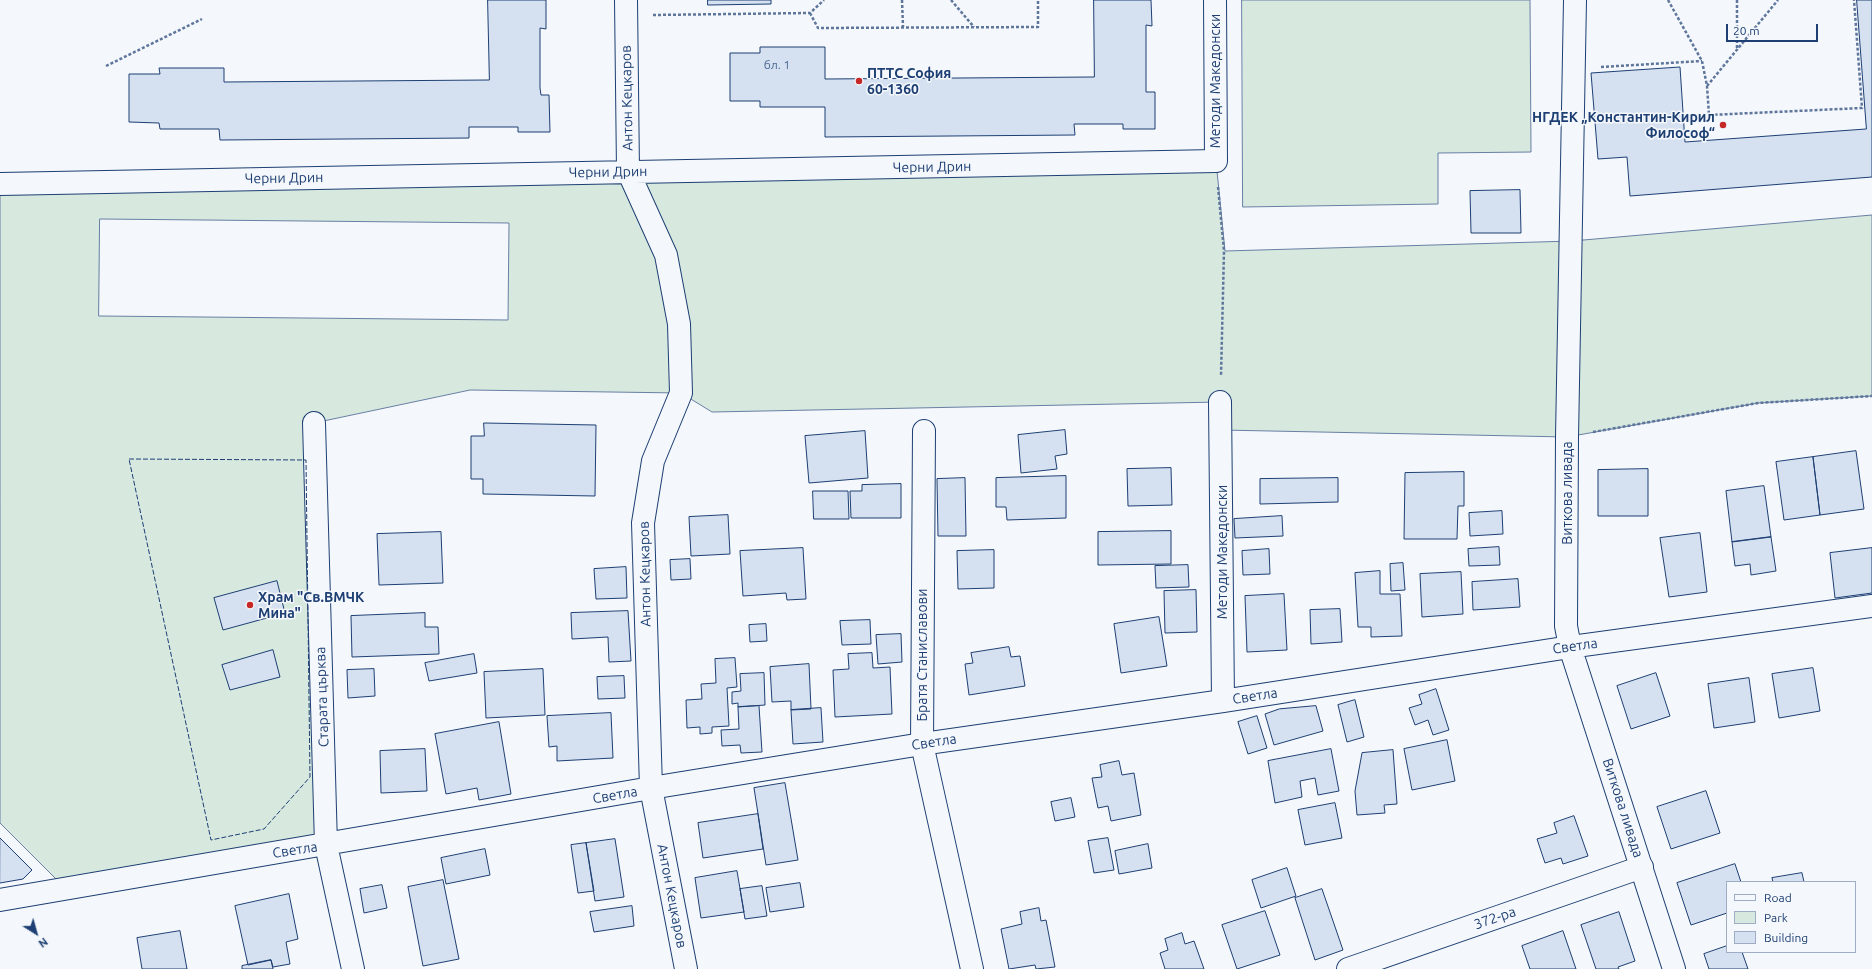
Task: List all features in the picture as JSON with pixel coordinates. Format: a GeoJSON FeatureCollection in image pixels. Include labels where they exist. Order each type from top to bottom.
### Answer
{"type":"FeatureCollection","features":[{"type":"Feature","properties":{"kind":"street","name":"Методи Македонски"},"geometry":{"type":"LineString","coordinates":[[1215,0],[1216,161]]}},
{"type":"Feature","properties":{"kind":"street","name":"Виткова ливада"},"geometry":{"type":"LineString","coordinates":[[1575,0],[1567,437],[1566,626],[1570,647],[1674,969]]}},
{"type":"Feature","properties":{"kind":"street","name":"Антон Кецкаров"},"geometry":{"type":"LineString","coordinates":[[626,8],[628,171],[666,255],[679,324],[681,393],[653,461],[643,523],[651,788],[686,969]]}},
{"type":"Feature","properties":{"kind":"street","name":"Черни Дрин"},"geometry":{"type":"LineString","coordinates":[[0,184],[1216,161]]}},
{"type":"Feature","properties":{"kind":"street","name":"Методи Македонски"},"geometry":{"type":"LineString","coordinates":[[1220,402],[1223,701]]}},
{"type":"Feature","properties":{"kind":"street","name":"Старата църква"},"geometry":{"type":"LineString","coordinates":[[314,423],[326,845],[352,969]]}},
{"type":"Feature","properties":{"kind":"street","name":"Братя Станиславови"},"geometry":{"type":"LineString","coordinates":[[924,431],[922,744],[972,969]]}},
{"type":"Feature","properties":{"kind":"street","name":"Светла"},"geometry":{"type":"LineString","coordinates":[[0,900],[651,788],[922,744],[1223,701],[1570,647],[1872,606]]}},
{"type":"Feature","properties":{"kind":"street","name":"372-ра"},"geometry":{"type":"LineString","coordinates":[[1348,969],[1642,868]]}},
{"type":"Feature","properties":{"kind":"path"},"geometry":{"type":"LineString","coordinates":[[626,8],[810,13],[824,0]]}},
{"type":"Feature","properties":{"kind":"path"},"geometry":{"type":"LineString","coordinates":[[902,0],[902,28]]}},
{"type":"Feature","properties":{"kind":"path"},"geometry":{"type":"LineString","coordinates":[[951,0],[974,27]]}},
{"type":"Feature","properties":{"kind":"path"},"geometry":{"type":"LineString","coordinates":[[810,13],[818,28],[1038,27],[1038,0]]}},
{"type":"Feature","properties":{"kind":"path"},"geometry":{"type":"LineString","coordinates":[[1668,0],[1702,61],[1707,86],[1710,115],[1862,108],[1854,0]]}},
{"type":"Feature","properties":{"kind":"path"},"geometry":{"type":"LineString","coordinates":[[1737,0],[1737,49]]}},
{"type":"Feature","properties":{"kind":"path"},"geometry":{"type":"LineString","coordinates":[[1707,86],[1778,0]]}},
{"type":"Feature","properties":{"kind":"path"},"geometry":{"type":"LineString","coordinates":[[106,66],[202,19]]}},
{"type":"Feature","properties":{"kind":"path"},"geometry":{"type":"LineString","coordinates":[[1574,69],[1702,61]]}},
{"type":"Feature","properties":{"kind":"path"},"geometry":{"type":"LineString","coordinates":[[1216,161],[1224,251],[1220,402]]}},
{"type":"Feature","properties":{"kind":"path"},"geometry":{"type":"LineString","coordinates":[[1567,437],[1758,403],[1872,396]]}},
{"type":"Feature","properties":{"kind":"green space"},"geometry":{"type":"Polygon","coordinates":[[[1242,0],[1530,0],[1531,152],[1438,153],[1438,204],[1243,207],[1242,0]]]}},
{"type":"Feature","properties":{"kind":"green space"},"geometry":{"type":"Polygon","coordinates":[[[1216,161],[1225,251],[1572,241],[1872,215],[1872,396],[1758,403],[1567,437],[1221,430],[1220,402],[712,412],[681,393],[470,390],[314,423],[326,845],[65,888],[0,823],[0,184],[1216,161]],[[100,219],[99,316],[508,320],[509,223],[100,219]]]}},
{"type":"Feature","properties":{"kind":"building"},"geometry":{"type":"Polygon","coordinates":[[[488,0],[546,0],[546,29],[540,28],[540,88],[541,95],[549,95],[550,132],[518,132],[518,127],[469,127],[469,138],[220,140],[219,129],[160,129],[159,123],[129,122],[129,74],[160,74],[159,68],[224,68],[224,82],[489,80],[488,0]]]}},
{"type":"Feature","properties":{"kind":"building"},"geometry":{"type":"Polygon","coordinates":[[[708,0],[771,0],[771,4],[708,5],[708,0]]]}},
{"type":"Feature","properties":{"kind":"building"},"geometry":{"type":"Polygon","coordinates":[[[1094,0],[1151,0],[1152,26],[1146,25],[1146,92],[1155,92],[1155,129],[1123,129],[1123,124],[1074,124],[1075,135],[825,137],[825,107],[760,107],[760,101],[730,101],[730,53],[760,53],[760,47],[825,47],[825,79],[1094,77],[1094,0]]]}},
{"type":"Feature","properties":{"kind":"building"},"geometry":{"type":"Polygon","coordinates":[[[1857,0],[1872,0],[1872,177],[1630,196],[1627,157],[1598,159],[1591,73],[1680,67],[1685,142],[1866,129],[1857,0]]]}},
{"type":"Feature","properties":{"kind":"building"},"geometry":{"type":"Polygon","coordinates":[[[1520,190],[1521,233],[1471,233],[1470,191],[1520,190]]]}},
{"type":"Feature","properties":{"kind":"building"},"geometry":{"type":"Polygon","coordinates":[[[484,423],[596,425],[595,496],[483,494],[483,479],[471,479],[471,436],[484,436],[484,423]]]}},
{"type":"Feature","properties":{"kind":"building"},"geometry":{"type":"Polygon","coordinates":[[[1065,430],[1067,454],[1055,456],[1057,469],[1021,473],[1018,435],[1065,430]]]}},
{"type":"Feature","properties":{"kind":"building"},"geometry":{"type":"Polygon","coordinates":[[[865,431],[868,478],[809,483],[805,436],[865,431]]]}},
{"type":"Feature","properties":{"kind":"building"},"geometry":{"type":"Polygon","coordinates":[[[1856,451],[1864,509],[1820,515],[1813,457],[1856,451]]]}},
{"type":"Feature","properties":{"kind":"building"},"geometry":{"type":"Polygon","coordinates":[[[1813,457],[1820,515],[1784,520],[1776,462],[1813,457]]]}},
{"type":"Feature","properties":{"kind":"building"},"geometry":{"type":"Polygon","coordinates":[[[1171,468],[1172,505],[1128,506],[1127,469],[1171,468]]]}},
{"type":"Feature","properties":{"kind":"building"},"geometry":{"type":"Polygon","coordinates":[[[1648,469],[1648,516],[1598,516],[1598,470],[1648,469]]]}},
{"type":"Feature","properties":{"kind":"building"},"geometry":{"type":"Polygon","coordinates":[[[1464,472],[1464,506],[1458,506],[1457,539],[1404,539],[1405,473],[1464,472]]]}},
{"type":"Feature","properties":{"kind":"building"},"geometry":{"type":"Polygon","coordinates":[[[1066,476],[1066,518],[1007,520],[1006,507],[996,507],[996,478],[1066,476]]]}},
{"type":"Feature","properties":{"kind":"building"},"geometry":{"type":"Polygon","coordinates":[[[965,478],[966,536],[938,536],[937,479],[965,478]]]}},
{"type":"Feature","properties":{"kind":"building"},"geometry":{"type":"Polygon","coordinates":[[[1338,478],[1338,502],[1260,504],[1260,479],[1338,478]]]}},
{"type":"Feature","properties":{"kind":"building"},"geometry":{"type":"Polygon","coordinates":[[[901,484],[901,518],[851,518],[850,491],[862,491],[862,485],[901,484]]]}},
{"type":"Feature","properties":{"kind":"building"},"geometry":{"type":"Polygon","coordinates":[[[1764,486],[1771,537],[1732,542],[1726,491],[1764,486]]]}},
{"type":"Feature","properties":{"kind":"building"},"geometry":{"type":"Polygon","coordinates":[[[813,491],[848,491],[849,519],[814,519],[813,491]]]}},
{"type":"Feature","properties":{"kind":"building"},"geometry":{"type":"Polygon","coordinates":[[[1502,511],[1503,534],[1470,536],[1469,513],[1502,511]]]}},
{"type":"Feature","properties":{"kind":"building"},"geometry":{"type":"Polygon","coordinates":[[[728,515],[730,554],[691,556],[689,517],[728,515]]]}},
{"type":"Feature","properties":{"kind":"building"},"geometry":{"type":"Polygon","coordinates":[[[1282,516],[1283,536],[1235,538],[1234,519],[1282,516]]]}},
{"type":"Feature","properties":{"kind":"building"},"geometry":{"type":"Polygon","coordinates":[[[1171,531],[1171,564],[1098,565],[1098,532],[1171,531]]]}},
{"type":"Feature","properties":{"kind":"building"},"geometry":{"type":"Polygon","coordinates":[[[441,532],[443,583],[379,585],[377,534],[441,532]]]}},
{"type":"Feature","properties":{"kind":"building"},"geometry":{"type":"Polygon","coordinates":[[[1700,533],[1707,592],[1669,597],[1660,538],[1700,533]]]}},
{"type":"Feature","properties":{"kind":"building"},"geometry":{"type":"Polygon","coordinates":[[[1771,537],[1776,571],[1751,575],[1750,564],[1735,566],[1732,542],[1771,537]]]}},
{"type":"Feature","properties":{"kind":"building"},"geometry":{"type":"Polygon","coordinates":[[[1499,547],[1500,565],[1469,566],[1468,549],[1499,547]]]}},
{"type":"Feature","properties":{"kind":"building"},"geometry":{"type":"Polygon","coordinates":[[[803,548],[806,599],[787,600],[786,593],[743,596],[740,551],[803,548]]]}},
{"type":"Feature","properties":{"kind":"building"},"geometry":{"type":"Polygon","coordinates":[[[1872,548],[1872,593],[1835,598],[1830,553],[1872,548]]]}},
{"type":"Feature","properties":{"kind":"building"},"geometry":{"type":"Polygon","coordinates":[[[1269,549],[1270,574],[1243,575],[1242,551],[1269,549]]]}},
{"type":"Feature","properties":{"kind":"building"},"geometry":{"type":"Polygon","coordinates":[[[994,550],[994,588],[958,589],[957,551],[994,550]]]}},
{"type":"Feature","properties":{"kind":"building"},"geometry":{"type":"Polygon","coordinates":[[[690,559],[691,579],[671,580],[670,560],[690,559]]]}},
{"type":"Feature","properties":{"kind":"building"},"geometry":{"type":"Polygon","coordinates":[[[1403,563],[1405,590],[1391,591],[1390,564],[1403,563]]]}},
{"type":"Feature","properties":{"kind":"building"},"geometry":{"type":"Polygon","coordinates":[[[1188,565],[1189,587],[1156,588],[1155,566],[1188,565]]]}},
{"type":"Feature","properties":{"kind":"building"},"geometry":{"type":"Polygon","coordinates":[[[626,567],[627,598],[596,599],[594,569],[626,567]]]}},
{"type":"Feature","properties":{"kind":"building"},"geometry":{"type":"Polygon","coordinates":[[[1380,571],[1380,594],[1400,594],[1402,636],[1371,637],[1371,627],[1358,627],[1355,573],[1380,571]]]}},
{"type":"Feature","properties":{"kind":"building"},"geometry":{"type":"Polygon","coordinates":[[[1461,572],[1463,614],[1422,617],[1420,574],[1461,572]]]}},
{"type":"Feature","properties":{"kind":"building"},"geometry":{"type":"Polygon","coordinates":[[[1518,579],[1520,607],[1473,610],[1472,582],[1518,579]]]}},
{"type":"Feature","properties":{"kind":"building","name":"Храм \"Св.ВМЧК Мина\""},"geometry":{"type":"Polygon","coordinates":[[[277,581],[285,613],[223,630],[214,598],[277,581]]]}},
{"type":"Feature","properties":{"kind":"building"},"geometry":{"type":"Polygon","coordinates":[[[1196,590],[1197,632],[1165,633],[1164,591],[1196,590]]]}},
{"type":"Feature","properties":{"kind":"building"},"geometry":{"type":"Polygon","coordinates":[[[1284,594],[1287,650],[1247,652],[1245,596],[1284,594]]]}},
{"type":"Feature","properties":{"kind":"building"},"geometry":{"type":"Polygon","coordinates":[[[1340,609],[1342,642],[1311,644],[1310,610],[1340,609]]]}},
{"type":"Feature","properties":{"kind":"building"},"geometry":{"type":"Polygon","coordinates":[[[628,611],[631,661],[609,662],[608,637],[572,639],[571,613],[628,611]]]}},
{"type":"Feature","properties":{"kind":"building"},"geometry":{"type":"Polygon","coordinates":[[[425,613],[425,627],[438,627],[439,654],[352,657],[351,616],[425,613]]]}},
{"type":"Feature","properties":{"kind":"building"},"geometry":{"type":"Polygon","coordinates":[[[1159,617],[1167,666],[1121,673],[1114,624],[1159,617]]]}},
{"type":"Feature","properties":{"kind":"building"},"geometry":{"type":"Polygon","coordinates":[[[870,620],[871,644],[842,645],[840,621],[870,620]]]}},
{"type":"Feature","properties":{"kind":"building"},"geometry":{"type":"Polygon","coordinates":[[[766,624],[767,641],[750,642],[749,625],[766,624]]]}},
{"type":"Feature","properties":{"kind":"building"},"geometry":{"type":"Polygon","coordinates":[[[901,634],[902,662],[878,664],[876,635],[901,634]]]}},
{"type":"Feature","properties":{"kind":"building"},"geometry":{"type":"Polygon","coordinates":[[[1009,647],[1011,657],[1020,656],[1025,686],[969,695],[965,664],[973,663],[971,653],[1009,647]]]}},
{"type":"Feature","properties":{"kind":"building"},"geometry":{"type":"Polygon","coordinates":[[[273,650],[280,677],[230,690],[222,665],[273,650]]]}},
{"type":"Feature","properties":{"kind":"building"},"geometry":{"type":"Polygon","coordinates":[[[872,653],[873,668],[890,667],[892,714],[835,717],[833,670],[849,669],[848,654],[872,653]]]}},
{"type":"Feature","properties":{"kind":"building"},"geometry":{"type":"Polygon","coordinates":[[[474,654],[477,673],[429,681],[425,663],[474,654]]]}},
{"type":"Feature","properties":{"kind":"building"},"geometry":{"type":"Polygon","coordinates":[[[735,658],[737,687],[727,688],[729,726],[712,727],[712,733],[700,734],[700,727],[687,728],[686,700],[702,699],[701,684],[716,683],[715,659],[735,658]]]}},
{"type":"Feature","properties":{"kind":"building"},"geometry":{"type":"Polygon","coordinates":[[[809,664],[811,709],[791,710],[791,701],[772,702],[770,667],[809,664]]]}},
{"type":"Feature","properties":{"kind":"building"},"geometry":{"type":"Polygon","coordinates":[[[1813,668],[1820,711],[1779,718],[1772,674],[1813,668]]]}},
{"type":"Feature","properties":{"kind":"building"},"geometry":{"type":"Polygon","coordinates":[[[374,669],[375,696],[348,698],[347,670],[374,669]]]}},
{"type":"Feature","properties":{"kind":"building"},"geometry":{"type":"Polygon","coordinates":[[[543,669],[545,715],[486,718],[484,672],[543,669]]]}},
{"type":"Feature","properties":{"kind":"building"},"geometry":{"type":"Polygon","coordinates":[[[764,673],[765,705],[738,707],[738,703],[732,704],[732,692],[741,691],[740,674],[764,673]]]}},
{"type":"Feature","properties":{"kind":"building"},"geometry":{"type":"Polygon","coordinates":[[[1656,673],[1670,716],[1631,729],[1617,686],[1656,673]]]}},
{"type":"Feature","properties":{"kind":"building"},"geometry":{"type":"Polygon","coordinates":[[[624,676],[625,698],[598,699],[597,677],[624,676]]]}},
{"type":"Feature","properties":{"kind":"building"},"geometry":{"type":"Polygon","coordinates":[[[1749,678],[1755,722],[1714,728],[1708,684],[1749,678]]]}},
{"type":"Feature","properties":{"kind":"building"},"geometry":{"type":"Polygon","coordinates":[[[1436,689],[1449,730],[1433,735],[1428,720],[1415,725],[1409,708],[1422,704],[1419,695],[1436,689]]]}},
{"type":"Feature","properties":{"kind":"building"},"geometry":{"type":"Polygon","coordinates":[[[1355,700],[1364,737],[1347,742],[1338,705],[1355,700]]]}},
{"type":"Feature","properties":{"kind":"building"},"geometry":{"type":"Polygon","coordinates":[[[759,706],[762,752],[741,753],[740,745],[722,746],[721,730],[739,729],[738,707],[759,706]]]}},
{"type":"Feature","properties":{"kind":"building"},"geometry":{"type":"Polygon","coordinates":[[[1316,706],[1323,731],[1274,745],[1265,714],[1279,709],[1316,706]]]}},
{"type":"Feature","properties":{"kind":"building"},"geometry":{"type":"Polygon","coordinates":[[[821,708],[823,742],[793,744],[791,710],[821,708]]]}},
{"type":"Feature","properties":{"kind":"building"},"geometry":{"type":"Polygon","coordinates":[[[611,713],[613,758],[557,761],[557,746],[549,747],[547,716],[611,713]]]}},
{"type":"Feature","properties":{"kind":"building"},"geometry":{"type":"Polygon","coordinates":[[[1257,716],[1267,748],[1248,754],[1238,722],[1257,716]]]}},
{"type":"Feature","properties":{"kind":"building"},"geometry":{"type":"Polygon","coordinates":[[[499,722],[511,794],[479,800],[477,788],[446,794],[435,734],[499,722]]]}},
{"type":"Feature","properties":{"kind":"building"},"geometry":{"type":"Polygon","coordinates":[[[1447,740],[1455,781],[1412,790],[1404,749],[1447,740]]]}},
{"type":"Feature","properties":{"kind":"building"},"geometry":{"type":"Polygon","coordinates":[[[425,749],[427,791],[381,793],[380,751],[425,749]]]}},
{"type":"Feature","properties":{"kind":"building"},"geometry":{"type":"Polygon","coordinates":[[[1331,749],[1339,791],[1318,795],[1315,778],[1300,781],[1302,797],[1275,803],[1268,761],[1331,749]]]}},
{"type":"Feature","properties":{"kind":"building"},"geometry":{"type":"Polygon","coordinates":[[[1393,750],[1397,804],[1384,805],[1385,813],[1357,815],[1355,791],[1362,753],[1393,750]]]}},
{"type":"Feature","properties":{"kind":"building"},"geometry":{"type":"Polygon","coordinates":[[[1119,761],[1122,775],[1134,773],[1141,815],[1111,821],[1108,806],[1098,808],[1092,778],[1102,777],[1100,765],[1119,761]]]}},
{"type":"Feature","properties":{"kind":"building"},"geometry":{"type":"Polygon","coordinates":[[[785,783],[798,860],[766,865],[754,788],[785,783]]]}},
{"type":"Feature","properties":{"kind":"building"},"geometry":{"type":"Polygon","coordinates":[[[1706,791],[1720,833],[1671,849],[1657,807],[1706,791]]]}},
{"type":"Feature","properties":{"kind":"building"},"geometry":{"type":"Polygon","coordinates":[[[1071,798],[1075,817],[1055,821],[1051,802],[1071,798]]]}},
{"type":"Feature","properties":{"kind":"building"},"geometry":{"type":"Polygon","coordinates":[[[1335,803],[1342,838],[1305,845],[1298,810],[1335,803]]]}},
{"type":"Feature","properties":{"kind":"building"},"geometry":{"type":"Polygon","coordinates":[[[758,814],[763,849],[703,858],[698,823],[758,814]]]}},
{"type":"Feature","properties":{"kind":"building"},"geometry":{"type":"Polygon","coordinates":[[[1574,816],[1588,856],[1563,864],[1561,858],[1545,863],[1537,839],[1557,833],[1554,823],[1574,816]]]}},
{"type":"Feature","properties":{"kind":"building"},"geometry":{"type":"Polygon","coordinates":[[[0,838],[32,870],[23,879],[0,883],[0,838]]]}},
{"type":"Feature","properties":{"kind":"building"},"geometry":{"type":"Polygon","coordinates":[[[1108,838],[1114,870],[1094,873],[1088,841],[1108,838]]]}},
{"type":"Feature","properties":{"kind":"building"},"geometry":{"type":"Polygon","coordinates":[[[615,839],[624,897],[595,901],[586,843],[615,839]]]}},
{"type":"Feature","properties":{"kind":"building"},"geometry":{"type":"Polygon","coordinates":[[[586,843],[594,891],[578,893],[571,845],[586,843]]]}},
{"type":"Feature","properties":{"kind":"building"},"geometry":{"type":"Polygon","coordinates":[[[1148,844],[1152,868],[1119,874],[1115,851],[1148,844]]]}},
{"type":"Feature","properties":{"kind":"building"},"geometry":{"type":"Polygon","coordinates":[[[485,849],[490,875],[446,884],[441,858],[485,849]]]}},
{"type":"Feature","properties":{"kind":"building"},"geometry":{"type":"Polygon","coordinates":[[[1735,864],[1741,881],[1726,881],[1726,913],[1691,925],[1677,883],[1735,864]]]}},
{"type":"Feature","properties":{"kind":"building"},"geometry":{"type":"Polygon","coordinates":[[[1287,868],[1296,896],[1261,908],[1252,880],[1287,868]]]}},
{"type":"Feature","properties":{"kind":"building"},"geometry":{"type":"Polygon","coordinates":[[[737,871],[744,912],[701,918],[695,878],[737,871]]]}},
{"type":"Feature","properties":{"kind":"building"},"geometry":{"type":"Polygon","coordinates":[[[1802,873],[1804,881],[1773,881],[1772,878],[1802,873]]]}},
{"type":"Feature","properties":{"kind":"building"},"geometry":{"type":"Polygon","coordinates":[[[443,880],[459,959],[423,966],[408,887],[443,880]]]}},
{"type":"Feature","properties":{"kind":"building"},"geometry":{"type":"Polygon","coordinates":[[[800,883],[804,907],[770,912],[766,888],[800,883]]]}},
{"type":"Feature","properties":{"kind":"building"},"geometry":{"type":"Polygon","coordinates":[[[382,885],[387,908],[364,913],[360,889],[382,885]]]}},
{"type":"Feature","properties":{"kind":"building"},"geometry":{"type":"Polygon","coordinates":[[[762,886],[767,916],[745,919],[740,889],[762,886]]]}},
{"type":"Feature","properties":{"kind":"building"},"geometry":{"type":"Polygon","coordinates":[[[1322,889],[1343,950],[1315,960],[1295,898],[1322,889]]]}},
{"type":"Feature","properties":{"kind":"building"},"geometry":{"type":"Polygon","coordinates":[[[289,894],[298,939],[286,942],[290,964],[273,967],[271,960],[248,965],[235,906],[289,894]]]}},
{"type":"Feature","properties":{"kind":"building"},"geometry":{"type":"Polygon","coordinates":[[[632,906],[634,926],[594,932],[590,912],[632,906]]]}},
{"type":"Feature","properties":{"kind":"building"},"geometry":{"type":"Polygon","coordinates":[[[1039,908],[1041,921],[1046,920],[1055,967],[1036,969],[1035,965],[1009,969],[1001,929],[1022,924],[1020,912],[1039,908]]]}},
{"type":"Feature","properties":{"kind":"building"},"geometry":{"type":"Polygon","coordinates":[[[1265,911],[1280,955],[1237,969],[1222,925],[1265,911]]]}},
{"type":"Feature","properties":{"kind":"building"},"geometry":{"type":"Polygon","coordinates":[[[1619,912],[1635,961],[1618,967],[1619,969],[1596,969],[1581,925],[1619,912]]]}},
{"type":"Feature","properties":{"kind":"building"},"geometry":{"type":"Polygon","coordinates":[[[180,931],[187,969],[142,969],[137,938],[180,931]]]}},
{"type":"Feature","properties":{"kind":"building"},"geometry":{"type":"Polygon","coordinates":[[[1563,931],[1576,969],[1530,969],[1522,946],[1563,931]]]}},
{"type":"Feature","properties":{"kind":"building"},"geometry":{"type":"Polygon","coordinates":[[[1182,933],[1185,944],[1194,941],[1204,969],[1165,969],[1160,953],[1168,950],[1165,939],[1182,933]]]}},
{"type":"Feature","properties":{"kind":"building"},"geometry":{"type":"Polygon","coordinates":[[[1726,946],[1726,953],[1742,953],[1748,969],[1709,969],[1704,954],[1726,946]]]}},
{"type":"Feature","properties":{"kind":"building"},"geometry":{"type":"Polygon","coordinates":[[[271,960],[273,969],[242,969],[242,966],[271,960]]]}},
{"type":"Feature","properties":{"kind":"fence"},"geometry":{"type":"LineString","coordinates":[[129,459],[306,460],[310,777],[264,829],[211,840],[129,459]]}},
{"type":"Feature","properties":{"kind":"place","name":"ПТТС София 60-1360"},"geometry":{"type":"Point","coordinates":[859,81]}},
{"type":"Feature","properties":{"kind":"place","name":"НГДЕК „Константин-Кирил Философ“"},"geometry":{"type":"Point","coordinates":[1723,125]}},
{"type":"Feature","properties":{"kind":"place","name":"Храм \"Св.ВМЧК Мина\""},"geometry":{"type":"Point","coordinates":[250,605]}}]}
